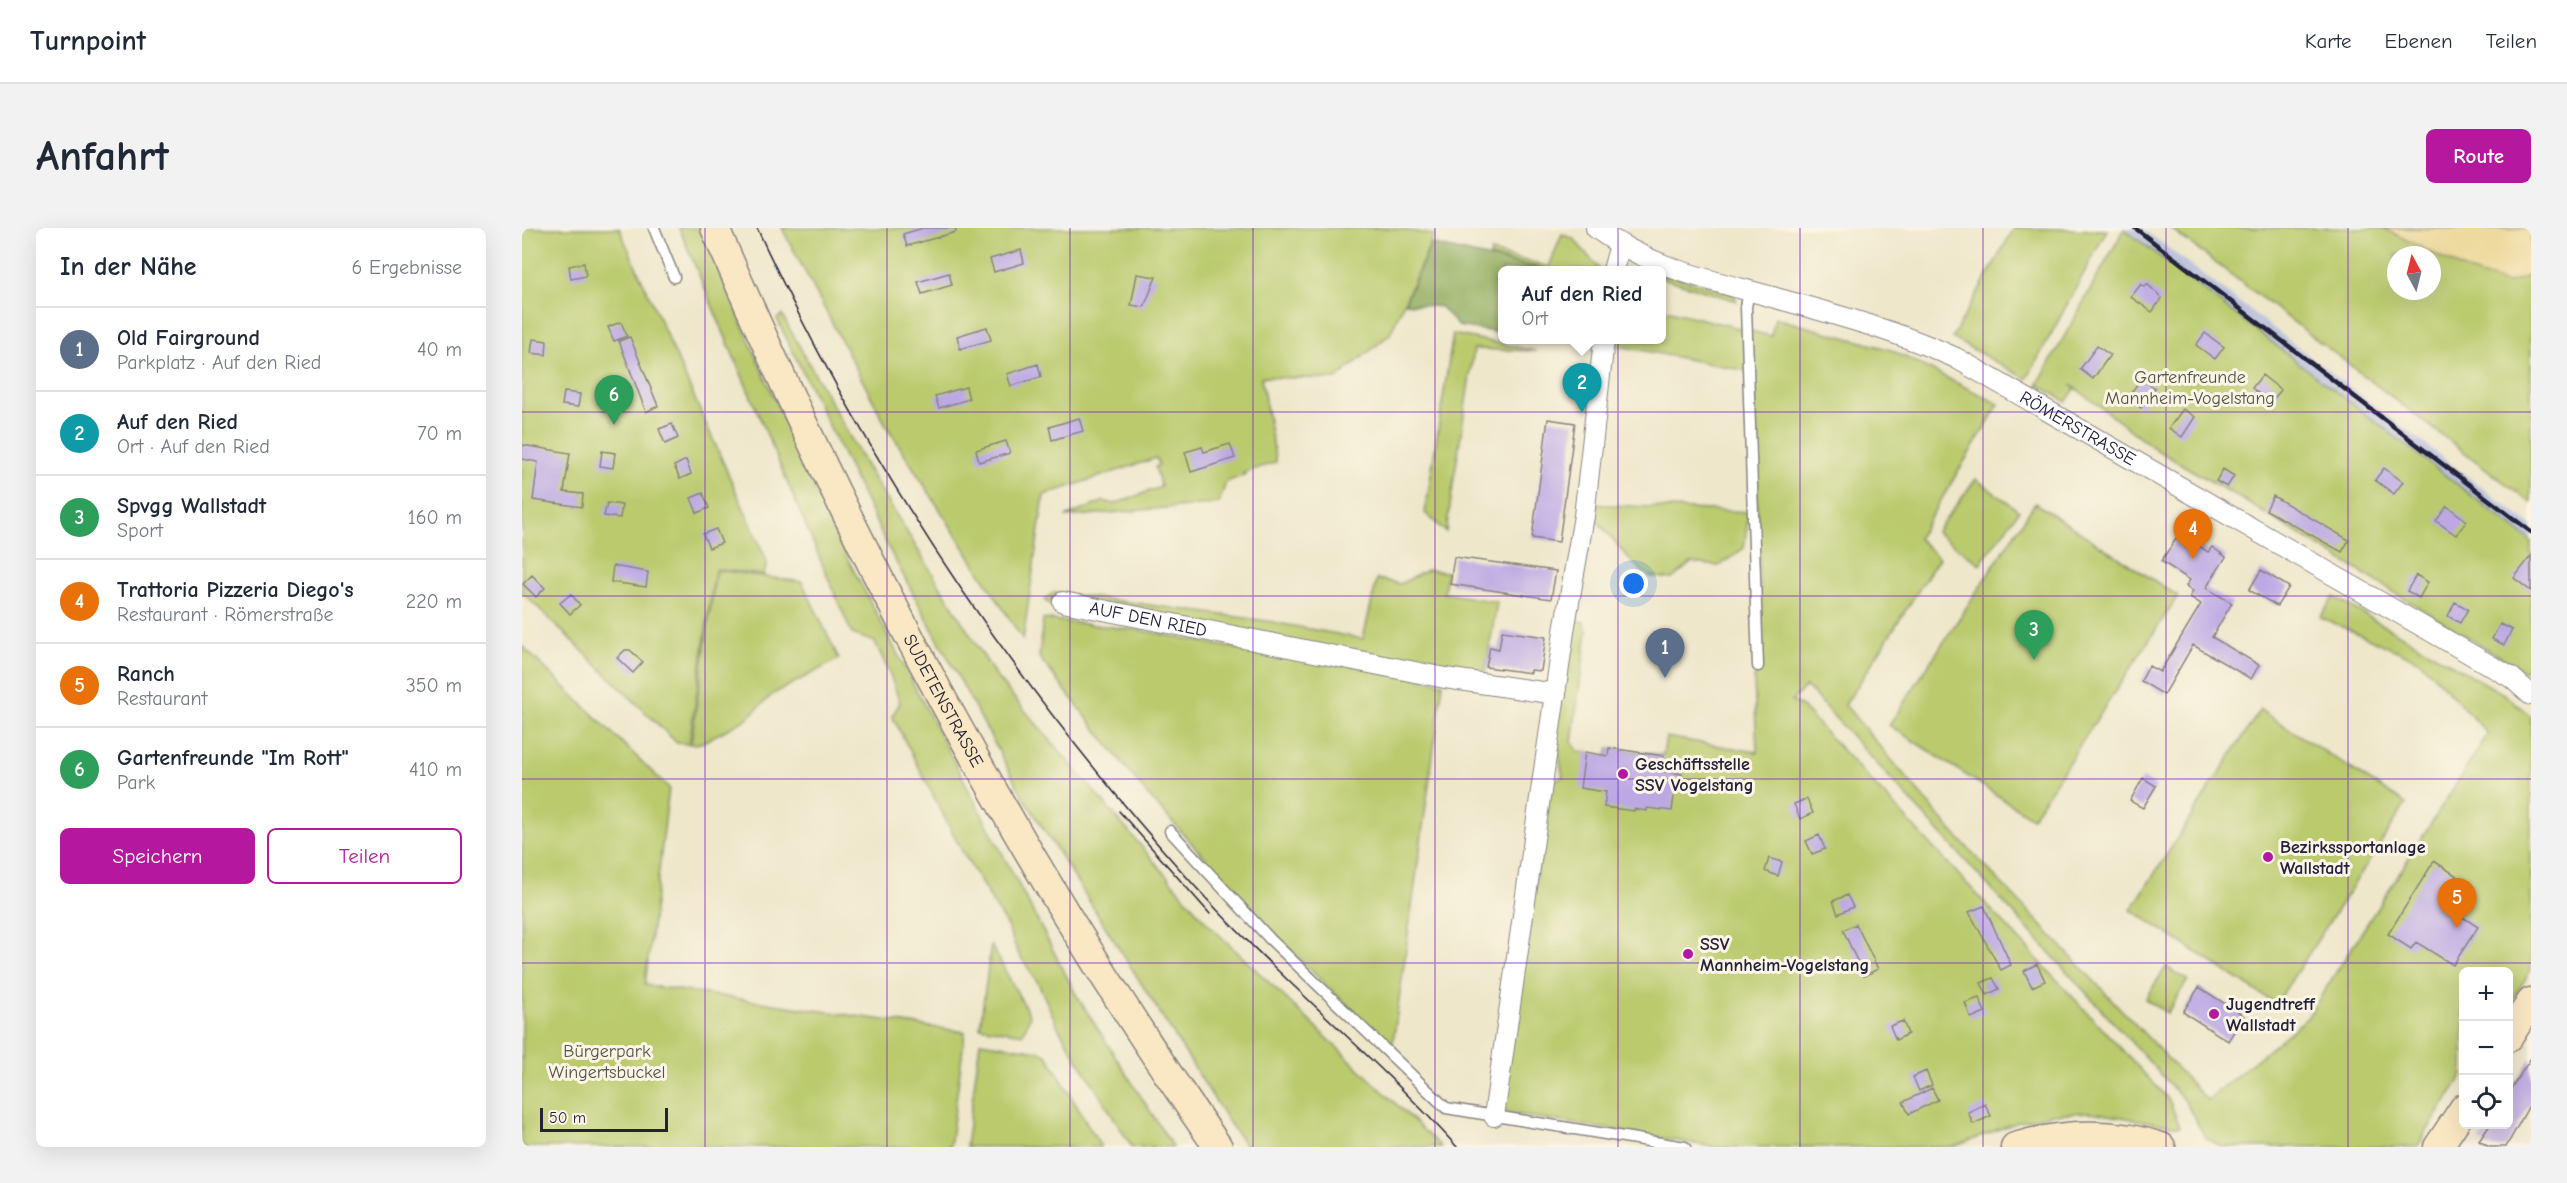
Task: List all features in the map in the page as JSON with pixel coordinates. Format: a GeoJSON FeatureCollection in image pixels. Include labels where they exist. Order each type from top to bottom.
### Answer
{"type":"FeatureCollection","features":[{"type":"Feature","properties":{"kind":"main road","name":"SUDETENSTRASSE"},"geometry":{"type":"LineString","coordinates":[[715,228],[768,350],[840,502],[962,736],[1032,859],[1097,966],[1218,1147]]}},
{"type":"Feature","properties":{"kind":"main road"},"geometry":{"type":"LineString","coordinates":[[2438,1147],[2459,1114]]}},
{"type":"Feature","properties":{"kind":"main road"},"geometry":{"type":"LineString","coordinates":[[2015,1147],[2036,1141],[2071,1136],[2114,1137],[2162,1147]]}},
{"type":"Feature","properties":{"kind":"street","name":"RÖMERSTRASSE"},"geometry":{"type":"LineString","coordinates":[[1596,228],[1620,245],[1666,266]]}},
{"type":"Feature","properties":{"kind":"street"},"geometry":{"type":"LineString","coordinates":[[1614,266],[1620,245]]}},
{"type":"Feature","properties":{"kind":"street","name":"RÖMERSTRASSE"},"geometry":{"type":"LineString","coordinates":[[1666,266],[1748,299],[1850,318],[1919,341],[1956,358],[2512,678],[2531,695]]}},
{"type":"Feature","properties":{"kind":"street"},"geometry":{"type":"LineString","coordinates":[[1494,1116],[1584,516],[1603,344]]}},
{"type":"Feature","properties":{"kind":"street","name":"AUF DEN RIED"},"geometry":{"type":"LineString","coordinates":[[1063,602],[1445,678],[1556,694]]}},
{"type":"Feature","properties":{"kind":"lane"},"geometry":{"type":"LineString","coordinates":[[654,228],[674,277]]}},
{"type":"Feature","properties":{"kind":"lane"},"geometry":{"type":"LineString","coordinates":[[1748,299],[1758,666]]}},
{"type":"Feature","properties":{"kind":"lane"},"geometry":{"type":"LineString","coordinates":[[1170,831],[1270,939],[1446,1108],[1685,1147]]}},
{"type":"Feature","properties":{"kind":"shaded area"},"geometry":{"type":"Polygon","coordinates":[[[2123,228],[2142,228],[2531,525],[2531,541],[2123,228]]]}},
{"type":"Feature","properties":{"kind":"green space"},"geometry":{"type":"Polygon","coordinates":[[[522,228],[619,228],[767,561],[764,575],[715,569],[689,744],[677,743],[522,592],[522,228]]]}},
{"type":"Feature","properties":{"kind":"green space"},"geometry":{"type":"Polygon","coordinates":[[[679,228],[700,228],[829,523],[1077,996],[1173,1147],[1132,1147],[1059,1029],[1038,983],[1018,953],[1007,926],[963,853],[892,716],[900,703],[875,642],[852,634],[679,228]]]}},
{"type":"Feature","properties":{"kind":"green space"},"geometry":{"type":"Polygon","coordinates":[[[782,228],[1391,228],[1434,235],[1390,334],[1336,379],[1261,377],[1276,462],[1243,473],[1245,475],[1226,482],[1219,503],[1065,517],[1104,501],[1114,504],[1161,487],[1155,467],[1159,465],[1156,458],[1044,495],[1023,640],[886,425],[782,228]]]}},
{"type":"Feature","properties":{"kind":"green space"},"geometry":{"type":"Polygon","coordinates":[[[2014,228],[2107,230],[2027,379],[1952,338],[2014,228]]]}},
{"type":"Feature","properties":{"kind":"green space"},"geometry":{"type":"Polygon","coordinates":[[[2170,228],[2531,228],[2531,503],[2170,228]]]}},
{"type":"Feature","properties":{"kind":"green space","name":"Gartenfreunde Mannheim-Vogelstang"},"geometry":{"type":"Polygon","coordinates":[[[2124,229],[2531,541],[2531,661],[2525,672],[2157,450],[2070,384],[2075,389],[2066,402],[2038,384],[2124,229]]]}},
{"type":"Feature","properties":{"kind":"green space"},"geometry":{"type":"Polygon","coordinates":[[[1562,234],[1574,239],[1597,266],[1549,266],[1562,234]]]}},
{"type":"Feature","properties":{"kind":"green space"},"geometry":{"type":"Polygon","coordinates":[[[1431,244],[1525,266],[1498,266],[1498,332],[1458,326],[1441,307],[1405,303],[1431,244]]]}},
{"type":"Feature","properties":{"kind":"green space"},"geometry":{"type":"Polygon","coordinates":[[[1491,252],[1545,266],[1530,266],[1490,257],[1491,252]]]}},
{"type":"Feature","properties":{"kind":"green space"},"geometry":{"type":"Polygon","coordinates":[[[1666,274],[1733,294],[1737,301],[1666,279],[1666,274]]]}},
{"type":"Feature","properties":{"kind":"green space"},"geometry":{"type":"Polygon","coordinates":[[[1666,310],[1771,336],[1775,318],[1891,350],[1999,404],[1918,538],[1939,558],[1845,705],[1950,829],[2207,1100],[2307,1018],[2488,734],[2420,661],[2320,617],[2334,597],[2504,694],[2531,716],[2531,970],[2513,999],[2513,967],[2459,967],[2459,1081],[2417,1147],[2222,1147],[2205,1137],[2185,1101],[1806,686],[1792,701],[1802,707],[2169,1100],[2180,1127],[2091,1112],[2052,1114],[2015,1123],[1954,1147],[1715,1147],[1508,1113],[1499,1102],[1552,781],[1563,777],[1555,734],[1572,619],[1583,622],[1587,631],[1572,742],[1578,751],[1607,756],[1609,748],[1663,755],[1666,737],[1757,752],[1754,678],[1762,664],[1753,372],[1609,344],[1666,344],[1666,310]]]}},
{"type":"Feature","properties":{"kind":"green space"},"geometry":{"type":"Polygon","coordinates":[[[782,315],[868,469],[997,678],[1207,923],[1441,1147],[1247,1147],[1232,1127],[1024,798],[889,549],[777,319],[782,315]]]}},
{"type":"Feature","properties":{"kind":"green space"},"geometry":{"type":"Polygon","coordinates":[[[1453,334],[1536,351],[1474,349],[1446,532],[1425,513],[1453,334]]]}},
{"type":"Feature","properties":{"kind":"green space"},"geometry":{"type":"Polygon","coordinates":[[[1976,479],[2019,511],[1980,564],[1936,532],[1976,479]]]}},
{"type":"Feature","properties":{"kind":"green space"},"geometry":{"type":"Polygon","coordinates":[[[2035,503],[2178,596],[2032,818],[1889,725],[2035,503]]]}},
{"type":"Feature","properties":{"kind":"green space"},"geometry":{"type":"Polygon","coordinates":[[[1589,504],[1749,512],[1744,548],[1719,566],[1691,563],[1672,579],[1648,576],[1630,560],[1589,511],[1589,504]]]}},
{"type":"Feature","properties":{"kind":"green space"},"geometry":{"type":"Polygon","coordinates":[[[716,570],[802,582],[839,659],[773,694],[745,720],[701,743],[691,744],[716,570]]]}},
{"type":"Feature","properties":{"kind":"green space"},"geometry":{"type":"Polygon","coordinates":[[[1427,570],[1447,572],[1444,593],[1497,602],[1485,674],[1474,677],[1149,619],[1056,609],[1044,600],[1054,592],[1267,621],[1363,639],[1377,579],[1400,584],[1427,570]]]}},
{"type":"Feature","properties":{"kind":"green space"},"geometry":{"type":"Polygon","coordinates":[[[1043,619],[1145,631],[1443,683],[1392,1050],[1273,933],[1146,793],[1039,657],[1043,619]]]}},
{"type":"Feature","properties":{"kind":"green space","name":"Bürgerpark Wingertsbuckel"},"geometry":{"type":"Polygon","coordinates":[[[522,646],[669,788],[645,985],[965,1032],[950,1147],[522,1147],[522,646]]]}},
{"type":"Feature","properties":{"kind":"green space","name":"Bezirkssportanlage Wallstadt"},"geometry":{"type":"Polygon","coordinates":[[[2260,710],[2406,804],[2276,1004],[2131,910],[2260,710]]]}},
{"type":"Feature","properties":{"kind":"green space"},"geometry":{"type":"Polygon","coordinates":[[[991,945],[1030,1016],[1023,1034],[980,1027],[991,945]]]}},
{"type":"Feature","properties":{"kind":"green space"},"geometry":{"type":"Polygon","coordinates":[[[2166,967],[2188,980],[2167,1013],[2145,999],[2166,967]]]}},
{"type":"Feature","properties":{"kind":"green space"},"geometry":{"type":"Polygon","coordinates":[[[980,1042],[1039,1051],[1047,1055],[1101,1147],[966,1147],[980,1042]]]}},
{"type":"Feature","properties":{"kind":"sand"},"geometry":{"type":"Polygon","coordinates":[[[2383,228],[2531,228],[2531,275],[2507,283],[2470,272],[2441,257],[2441,246],[2419,246],[2383,228]]]}},
{"type":"Feature","properties":{"kind":"building"},"geometry":{"type":"Polygon","coordinates":[[[923,228],[955,228],[956,232],[907,246],[903,234],[923,228]]]}},
{"type":"Feature","properties":{"kind":"building"},"geometry":{"type":"Polygon","coordinates":[[[1021,250],[1024,263],[994,272],[990,259],[1021,250]]]}},
{"type":"Feature","properties":{"kind":"building"},"geometry":{"type":"Polygon","coordinates":[[[584,263],[586,276],[571,279],[569,266],[584,263]]]}},
{"type":"Feature","properties":{"kind":"building"},"geometry":{"type":"Polygon","coordinates":[[[949,273],[952,285],[922,294],[918,282],[949,273]]]}},
{"type":"Feature","properties":{"kind":"building"},"geometry":{"type":"Polygon","coordinates":[[[1137,274],[1156,277],[1144,307],[1131,305],[1137,274]]]}},
{"type":"Feature","properties":{"kind":"building"},"geometry":{"type":"Polygon","coordinates":[[[2141,284],[2145,287],[2147,284],[2162,298],[2152,312],[2131,297],[2141,284]]]}},
{"type":"Feature","properties":{"kind":"building"},"geometry":{"type":"Polygon","coordinates":[[[621,322],[627,336],[614,341],[608,327],[621,322]]]}},
{"type":"Feature","properties":{"kind":"building"},"geometry":{"type":"Polygon","coordinates":[[[987,327],[991,340],[960,349],[957,336],[987,327]]]}},
{"type":"Feature","properties":{"kind":"building"},"geometry":{"type":"Polygon","coordinates":[[[2205,333],[2224,347],[2215,359],[2196,345],[2205,333]]]}},
{"type":"Feature","properties":{"kind":"building"},"geometry":{"type":"Polygon","coordinates":[[[630,337],[658,406],[646,412],[619,341],[630,337]]]}},
{"type":"Feature","properties":{"kind":"building"},"geometry":{"type":"Polygon","coordinates":[[[533,339],[547,341],[546,355],[531,353],[533,339]]]}},
{"type":"Feature","properties":{"kind":"building"},"geometry":{"type":"Polygon","coordinates":[[[2097,346],[2110,355],[2093,379],[2080,369],[2097,346]]]}},
{"type":"Feature","properties":{"kind":"building"},"geometry":{"type":"Polygon","coordinates":[[[1038,364],[1041,377],[1011,386],[1007,374],[1038,364]]]}},
{"type":"Feature","properties":{"kind":"building"},"geometry":{"type":"Polygon","coordinates":[[[2262,375],[2281,390],[2270,403],[2252,388],[2262,375]]]}},
{"type":"Feature","properties":{"kind":"building"},"geometry":{"type":"Polygon","coordinates":[[[2141,379],[2155,388],[2141,408],[2127,398],[2141,379]]]}},
{"type":"Feature","properties":{"kind":"building"},"geometry":{"type":"Polygon","coordinates":[[[966,387],[969,399],[939,408],[935,396],[966,387]]]}},
{"type":"Feature","properties":{"kind":"building"},"geometry":{"type":"Polygon","coordinates":[[[564,392],[580,394],[578,407],[562,405],[564,392]]]}},
{"type":"Feature","properties":{"kind":"building"},"geometry":{"type":"Polygon","coordinates":[[[2183,409],[2195,417],[2182,437],[2169,428],[2183,409]]]}},
{"type":"Feature","properties":{"kind":"building"},"geometry":{"type":"Polygon","coordinates":[[[1079,418],[1083,431],[1052,440],[1049,427],[1079,418]]]}},
{"type":"Feature","properties":{"kind":"building"},"geometry":{"type":"Polygon","coordinates":[[[1548,419],[1575,423],[1559,542],[1532,538],[1548,419]]]}},
{"type":"Feature","properties":{"kind":"building"},"geometry":{"type":"Polygon","coordinates":[[[672,424],[678,438],[665,444],[659,429],[672,424]]]}},
{"type":"Feature","properties":{"kind":"building"},"geometry":{"type":"Polygon","coordinates":[[[1006,441],[1010,453],[979,462],[976,450],[1006,441]]]}},
{"type":"Feature","properties":{"kind":"building"},"geometry":{"type":"Polygon","coordinates":[[[1230,444],[1235,458],[1191,472],[1185,452],[1202,447],[1204,452],[1230,444]]]}},
{"type":"Feature","properties":{"kind":"building"},"geometry":{"type":"Polygon","coordinates":[[[522,445],[570,453],[564,492],[583,494],[582,507],[533,500],[538,462],[522,459],[522,445]]]}},
{"type":"Feature","properties":{"kind":"building"},"geometry":{"type":"Polygon","coordinates":[[[602,451],[615,453],[613,468],[600,466],[602,451]]]}},
{"type":"Feature","properties":{"kind":"building"},"geometry":{"type":"Polygon","coordinates":[[[686,460],[691,474],[680,479],[674,466],[686,460]]]}},
{"type":"Feature","properties":{"kind":"building"},"geometry":{"type":"Polygon","coordinates":[[[2384,468],[2403,482],[2394,494],[2375,480],[2384,468]]]}},
{"type":"Feature","properties":{"kind":"building"},"geometry":{"type":"Polygon","coordinates":[[[2223,469],[2234,476],[2227,487],[2216,481],[2223,469]]]}},
{"type":"Feature","properties":{"kind":"building"},"geometry":{"type":"Polygon","coordinates":[[[703,493],[709,508],[697,513],[691,498],[703,493]]]}},
{"type":"Feature","properties":{"kind":"building"},"geometry":{"type":"Polygon","coordinates":[[[2273,496],[2349,540],[2342,552],[2266,510],[2273,496]]]}},
{"type":"Feature","properties":{"kind":"building"},"geometry":{"type":"Polygon","coordinates":[[[607,503],[622,505],[620,518],[604,516],[607,503]]]}},
{"type":"Feature","properties":{"kind":"building"},"geometry":{"type":"Polygon","coordinates":[[[2447,506],[2467,521],[2456,535],[2436,521],[2447,506]]]}},
{"type":"Feature","properties":{"kind":"building"},"geometry":{"type":"Polygon","coordinates":[[[716,529],[722,543],[709,548],[703,534],[716,529]]]}},
{"type":"Feature","properties":{"kind":"building"},"geometry":{"type":"Polygon","coordinates":[[[2180,533],[2208,552],[2212,547],[2226,557],[2206,588],[2232,603],[2212,637],[2259,665],[2251,679],[2193,645],[2164,695],[2141,681],[2149,666],[2160,672],[2201,604],[2190,597],[2193,591],[2186,586],[2190,580],[2161,561],[2180,533]]]}},
{"type":"Feature","properties":{"kind":"building"},"geometry":{"type":"Polygon","coordinates":[[[2531,556],[2531,591],[2514,578],[2531,556]]]}},
{"type":"Feature","properties":{"kind":"building"},"geometry":{"type":"Polygon","coordinates":[[[1454,557],[1556,571],[1551,599],[1450,584],[1454,557]]]}},
{"type":"Feature","properties":{"kind":"building"},"geometry":{"type":"Polygon","coordinates":[[[613,566],[648,572],[646,587],[611,582],[613,566]]]}},
{"type":"Feature","properties":{"kind":"building"},"geometry":{"type":"Polygon","coordinates":[[[2261,570],[2289,587],[2277,606],[2249,590],[2261,570]]]}},
{"type":"Feature","properties":{"kind":"building"},"geometry":{"type":"Polygon","coordinates":[[[532,575],[545,588],[536,597],[523,584],[532,575]]]}},
{"type":"Feature","properties":{"kind":"building"},"geometry":{"type":"Polygon","coordinates":[[[2416,575],[2428,582],[2419,598],[2407,591],[2416,575]]]}},
{"type":"Feature","properties":{"kind":"building"},"geometry":{"type":"Polygon","coordinates":[[[571,594],[580,605],[570,614],[560,603],[571,594]]]}},
{"type":"Feature","properties":{"kind":"building"},"geometry":{"type":"Polygon","coordinates":[[[2455,602],[2468,609],[2460,623],[2448,616],[2455,602]]]}},
{"type":"Feature","properties":{"kind":"building"},"geometry":{"type":"Polygon","coordinates":[[[2500,624],[2512,630],[2504,645],[2492,639],[2500,624]]]}},
{"type":"Feature","properties":{"kind":"building"},"geometry":{"type":"Polygon","coordinates":[[[1502,631],[1546,637],[1541,671],[1531,670],[1531,673],[1486,667],[1490,647],[1499,649],[1502,631]]]}},
{"type":"Feature","properties":{"kind":"building"},"geometry":{"type":"Polygon","coordinates":[[[625,650],[630,650],[643,662],[633,673],[617,658],[625,650]]]}},
{"type":"Feature","properties":{"kind":"building"},"geometry":{"type":"Polygon","coordinates":[[[1609,748],[1664,756],[1661,771],[1682,774],[1680,789],[1675,788],[1672,811],[1647,808],[1647,811],[1634,809],[1634,811],[1604,807],[1606,792],[1580,788],[1585,752],[1608,756],[1609,748]]]}},
{"type":"Feature","properties":{"kind":"building"},"geometry":{"type":"Polygon","coordinates":[[[2143,778],[2156,786],[2143,808],[2130,801],[2143,778]]]}},
{"type":"Feature","properties":{"kind":"building"},"geometry":{"type":"Polygon","coordinates":[[[1807,799],[1813,813],[1800,819],[1794,804],[1807,799]]]}},
{"type":"Feature","properties":{"kind":"building"},"geometry":{"type":"Polygon","coordinates":[[[1819,835],[1825,849],[1812,854],[1806,841],[1819,835]]]}},
{"type":"Feature","properties":{"kind":"building"},"geometry":{"type":"Polygon","coordinates":[[[1769,858],[1782,862],[1778,876],[1765,871],[1769,858]]]}},
{"type":"Feature","properties":{"kind":"building"},"geometry":{"type":"Polygon","coordinates":[[[2434,861],[2457,876],[2441,903],[2478,927],[2453,965],[2416,942],[2411,949],[2388,934],[2434,861]]]}},
{"type":"Feature","properties":{"kind":"building"},"geometry":{"type":"Polygon","coordinates":[[[1847,895],[1853,907],[1838,914],[1833,901],[1847,895]]]}},
{"type":"Feature","properties":{"kind":"building"},"geometry":{"type":"Polygon","coordinates":[[[1984,906],[2011,965],[2001,970],[1969,912],[1984,906]]]}},
{"type":"Feature","properties":{"kind":"building"},"geometry":{"type":"Polygon","coordinates":[[[1856,924],[1878,969],[1864,976],[1843,930],[1856,924]]]}},
{"type":"Feature","properties":{"kind":"building"},"geometry":{"type":"Polygon","coordinates":[[[2037,964],[2045,981],[2032,987],[2024,971],[2037,964]]]}},
{"type":"Feature","properties":{"kind":"building"},"geometry":{"type":"Polygon","coordinates":[[[1993,978],[1999,989],[1987,995],[1981,983],[1993,978]]]}},
{"type":"Feature","properties":{"kind":"building","name":"Jugendtreff Wallstadt"},"geometry":{"type":"Polygon","coordinates":[[[2199,987],[2244,1016],[2228,1041],[2183,1012],[2199,987]]]}},
{"type":"Feature","properties":{"kind":"building"},"geometry":{"type":"Polygon","coordinates":[[[1979,998],[1985,1012],[1971,1018],[1965,1003],[1979,998]]]}},
{"type":"Feature","properties":{"kind":"building"},"geometry":{"type":"Polygon","coordinates":[[[1903,1021],[1908,1034],[1896,1040],[1890,1026],[1903,1021]]]}},
{"type":"Feature","properties":{"kind":"building"},"geometry":{"type":"Polygon","coordinates":[[[2531,1058],[2531,1102],[2506,1147],[2489,1147],[2479,1141],[2487,1129],[2513,1129],[2513,1085],[2531,1058]]]}},
{"type":"Feature","properties":{"kind":"building"},"geometry":{"type":"Polygon","coordinates":[[[1926,1071],[1932,1085],[1919,1091],[1913,1077],[1926,1071]]]}},
{"type":"Feature","properties":{"kind":"building"},"geometry":{"type":"Polygon","coordinates":[[[1932,1088],[1938,1100],[1909,1114],[1903,1102],[1932,1088]]]}},
{"type":"Feature","properties":{"kind":"building"},"geometry":{"type":"Polygon","coordinates":[[[1985,1104],[1991,1116],[1973,1124],[1968,1112],[1985,1104]]]}},
{"type":"Feature","properties":{"kind":"tram line"},"geometry":{"type":"LineString","coordinates":[[757,228],[800,317],[897,489],[950,572],[1006,653],[1066,732],[1128,809],[1224,917],[1392,1080],[1457,1147]]}},
{"type":"Feature","properties":{"kind":"tram line"},"geometry":{"type":"LineString","coordinates":[[1119,811],[1210,914]]}},
{"type":"Feature","properties":{"kind":"railway"},"geometry":{"type":"LineString","coordinates":[[2135,228],[2531,532]]}},
{"type":"Feature","properties":{"kind":"place","name":"Auf den Ried"},"geometry":{"type":"Point","coordinates":[1582,413]}},
{"type":"Feature","properties":{"kind":"place","name":"Gartenfreunde \"Im Rott\""},"geometry":{"type":"Point","coordinates":[614,425]}},
{"type":"Feature","properties":{"kind":"place","name":"Trattoria Pizzeria Diego's"},"geometry":{"type":"Point","coordinates":[2193,559]}},
{"type":"Feature","properties":{"kind":"place","name":"Spvgg Wallstadt"},"geometry":{"type":"Point","coordinates":[2034,660]}},
{"type":"Feature","properties":{"kind":"place","name":"Old Fairground"},"geometry":{"type":"Point","coordinates":[1665,678]}},
{"type":"Feature","properties":{"kind":"place","name":"Geschäftsstelle SSV Vogelstang"},"geometry":{"type":"Point","coordinates":[1623,774]}},
{"type":"Feature","properties":{"kind":"place","name":"Bezirkssportanlage Wallstadt"},"geometry":{"type":"Point","coordinates":[2268,857]}},
{"type":"Feature","properties":{"kind":"place","name":"Ranch"},"geometry":{"type":"Point","coordinates":[2457,928]}},
{"type":"Feature","properties":{"kind":"place","name":"SSV Mannheim-Vogelstang"},"geometry":{"type":"Point","coordinates":[1688,954]}},
{"type":"Feature","properties":{"kind":"place","name":"Jugendtreff Wallstadt"},"geometry":{"type":"Point","coordinates":[2214,1014]}}]}
